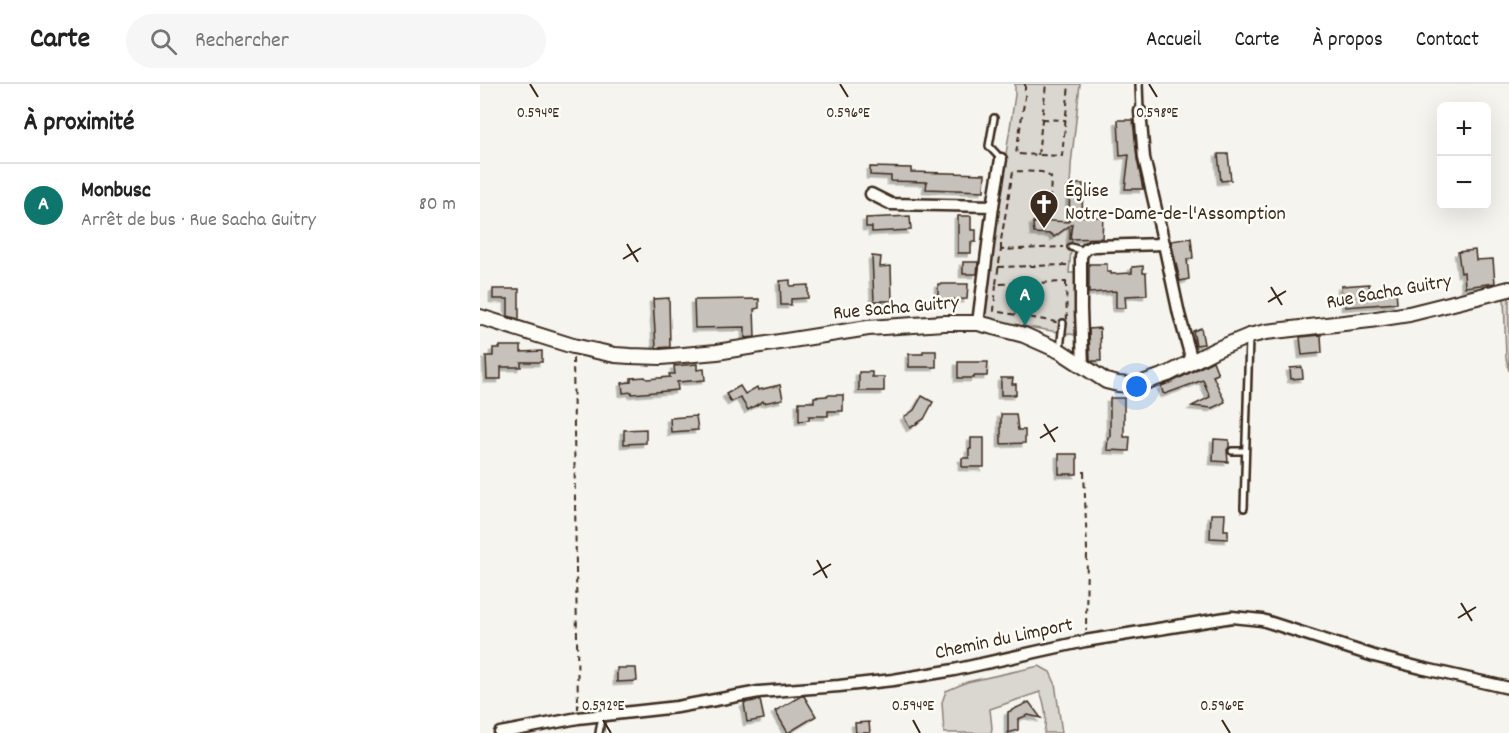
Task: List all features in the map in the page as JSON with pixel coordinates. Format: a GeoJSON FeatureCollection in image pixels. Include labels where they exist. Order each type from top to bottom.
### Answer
{"type":"FeatureCollection","features":[{"type":"Feature","properties":{"kind":"street"},"geometry":{"type":"LineString","coordinates":[[1140,111],[1143,158],[1192,362]]}},
{"type":"Feature","properties":{"kind":"street"},"geometry":{"type":"LineString","coordinates":[[978,324],[1001,159]]}},
{"type":"Feature","properties":{"kind":"street"},"geometry":{"type":"LineString","coordinates":[[871,194],[891,204],[993,206]]}},
{"type":"Feature","properties":{"kind":"street"},"geometry":{"type":"LineString","coordinates":[[1083,366],[1081,256],[1084,251],[1094,246],[1164,244]]}},
{"type":"Feature","properties":{"kind":"street","name":"Rue Sacha Guitry"},"geometry":{"type":"LineString","coordinates":[[480,317],[573,346],[615,355],[661,357],[717,352],[868,328],[944,323],[978,324],[1024,335],[1060,351],[1106,381],[1130,385],[1168,374],[1249,336],[1409,314],[1509,289]]}},
{"type":"Feature","properties":{"kind":"street","name":"Chemin du Limport"},"geometry":{"type":"LineString","coordinates":[[500,733],[578,718],[677,707],[759,692],[893,680],[954,670],[1085,641],[1232,616],[1262,620],[1374,656],[1509,688]]}},
{"type":"Feature","properties":{"kind":"lane"},"geometry":{"type":"LineString","coordinates":[[1139,84],[1140,111]]}},
{"type":"Feature","properties":{"kind":"lane"},"geometry":{"type":"LineString","coordinates":[[994,118],[989,146],[1001,159]]}},
{"type":"Feature","properties":{"kind":"lane"},"geometry":{"type":"LineString","coordinates":[[1071,247],[1084,251]]}},
{"type":"Feature","properties":{"kind":"lane"},"geometry":{"type":"LineString","coordinates":[[1060,351],[1063,323]]}},
{"type":"Feature","properties":{"kind":"lane"},"geometry":{"type":"LineString","coordinates":[[1244,508],[1249,336]]}},
{"type":"Feature","properties":{"kind":"lane"},"geometry":{"type":"LineString","coordinates":[[1232,451],[1245,451]]}},
{"type":"Feature","properties":{"kind":"lane"},"geometry":{"type":"LineString","coordinates":[[599,733],[602,716]]}},
{"type":"Feature","properties":{"kind":"path"},"geometry":{"type":"LineString","coordinates":[[1025,84],[1016,154],[1062,156],[1069,84]]}},
{"type":"Feature","properties":{"kind":"path"},"geometry":{"type":"LineString","coordinates":[[1038,155],[1046,84]]}},
{"type":"Feature","properties":{"kind":"path"},"geometry":{"type":"LineString","coordinates":[[1042,119],[1065,120]]}},
{"type":"Feature","properties":{"kind":"path"},"geometry":{"type":"LineString","coordinates":[[996,284],[1066,282],[1067,324],[994,311],[996,284],[1001,250],[1001,240],[1012,171],[1042,172],[1051,177],[1049,218]]}},
{"type":"Feature","properties":{"kind":"path"},"geometry":{"type":"LineString","coordinates":[[1001,250],[1071,247]]}},
{"type":"Feature","properties":{"kind":"path"},"geometry":{"type":"LineString","coordinates":[[999,267],[1067,265]]}},
{"type":"Feature","properties":{"kind":"path"},"geometry":{"type":"LineString","coordinates":[[573,346],[578,718]]}},
{"type":"Feature","properties":{"kind":"path"},"geometry":{"type":"LineString","coordinates":[[1083,471],[1087,550],[1085,641]]}},
{"type":"Feature","properties":{"kind":"shaded area"},"geometry":{"type":"Polygon","coordinates":[[[1015,84],[1080,84],[1071,165],[1069,217],[1070,239],[1072,239],[1069,273],[1077,273],[1076,335],[987,320],[982,311],[1015,84]]]}},
{"type":"Feature","properties":{"kind":"shaded area"},"geometry":{"type":"Polygon","coordinates":[[[1509,296],[1509,371],[1506,358],[1504,297],[1509,296]]]}},
{"type":"Feature","properties":{"kind":"shaded area"},"geometry":{"type":"Polygon","coordinates":[[[1039,666],[1050,672],[1055,683],[1062,733],[1044,733],[1044,702],[1040,692],[990,709],[991,733],[944,733],[942,702],[946,691],[967,682],[1039,666]]]}},
{"type":"Feature","properties":{"kind":"building"},"geometry":{"type":"Polygon","coordinates":[[[1118,120],[1133,120],[1143,189],[1125,189],[1129,155],[1120,156],[1118,120]]]}},
{"type":"Feature","properties":{"kind":"building"},"geometry":{"type":"Polygon","coordinates":[[[1218,154],[1228,154],[1231,180],[1221,181],[1218,154]]]}},
{"type":"Feature","properties":{"kind":"building"},"geometry":{"type":"Polygon","coordinates":[[[870,167],[911,168],[911,172],[985,174],[984,191],[926,189],[927,182],[891,181],[891,176],[870,175],[870,167]]]}},
{"type":"Feature","properties":{"kind":"building"},"geometry":{"type":"Polygon","coordinates":[[[1070,184],[1083,184],[1082,216],[1103,217],[1102,238],[1070,239],[1072,224],[1054,237],[1052,234],[1034,233],[1033,222],[1035,223],[1035,220],[1069,222],[1070,184]]]}},
{"type":"Feature","properties":{"kind":"building"},"geometry":{"type":"Polygon","coordinates":[[[910,216],[911,230],[872,232],[872,227],[866,227],[866,218],[910,216]]]}},
{"type":"Feature","properties":{"kind":"building"},"geometry":{"type":"Polygon","coordinates":[[[958,216],[971,216],[971,230],[976,230],[976,242],[971,242],[971,253],[958,253],[958,216]]]}},
{"type":"Feature","properties":{"kind":"building"},"geometry":{"type":"Polygon","coordinates":[[[1191,238],[1193,258],[1187,259],[1189,279],[1180,281],[1171,241],[1191,238]]]}},
{"type":"Feature","properties":{"kind":"building"},"geometry":{"type":"Polygon","coordinates":[[[1475,250],[1476,260],[1493,259],[1495,283],[1465,287],[1464,272],[1461,273],[1458,252],[1475,250]]]}},
{"type":"Feature","properties":{"kind":"building"},"geometry":{"type":"Polygon","coordinates":[[[872,256],[881,257],[880,267],[891,266],[892,301],[874,301],[872,256]]]}},
{"type":"Feature","properties":{"kind":"building"},"geometry":{"type":"Polygon","coordinates":[[[963,262],[978,262],[977,274],[963,274],[963,262]]]}},
{"type":"Feature","properties":{"kind":"building"},"geometry":{"type":"Polygon","coordinates":[[[1089,264],[1107,264],[1107,272],[1111,274],[1132,273],[1132,267],[1143,266],[1143,273],[1146,273],[1147,295],[1125,296],[1126,308],[1116,308],[1116,291],[1089,293],[1089,264]]]}},
{"type":"Feature","properties":{"kind":"building"},"geometry":{"type":"Polygon","coordinates":[[[790,280],[790,286],[808,285],[808,298],[791,299],[791,305],[781,305],[780,281],[790,280]]]}},
{"type":"Feature","properties":{"kind":"building"},"geometry":{"type":"Polygon","coordinates":[[[938,284],[968,284],[967,299],[938,300],[938,284]]]}},
{"type":"Feature","properties":{"kind":"building"},"geometry":{"type":"Polygon","coordinates":[[[1369,284],[1370,293],[1396,290],[1397,303],[1345,307],[1341,286],[1369,284]]]}},
{"type":"Feature","properties":{"kind":"building"},"geometry":{"type":"Polygon","coordinates":[[[493,289],[519,289],[519,319],[508,316],[508,299],[493,299],[493,289]]]}},
{"type":"Feature","properties":{"kind":"building"},"geometry":{"type":"Polygon","coordinates":[[[669,298],[670,347],[656,348],[653,299],[669,298]]]}},
{"type":"Feature","properties":{"kind":"building"},"geometry":{"type":"Polygon","coordinates":[[[759,299],[759,308],[754,309],[755,337],[745,338],[745,327],[695,328],[694,300],[759,299]]]}},
{"type":"Feature","properties":{"kind":"building"},"geometry":{"type":"Polygon","coordinates":[[[1100,328],[1101,361],[1092,361],[1090,360],[1089,329],[1100,328]]]}},
{"type":"Feature","properties":{"kind":"building"},"geometry":{"type":"Polygon","coordinates":[[[1201,328],[1204,344],[1196,345],[1193,331],[1201,328]]]}},
{"type":"Feature","properties":{"kind":"building"},"geometry":{"type":"Polygon","coordinates":[[[1321,335],[1322,353],[1302,355],[1300,337],[1321,335]]]}},
{"type":"Feature","properties":{"kind":"building"},"geometry":{"type":"Polygon","coordinates":[[[500,346],[521,346],[521,352],[542,351],[542,362],[521,362],[521,367],[501,367],[501,379],[487,379],[486,356],[493,356],[493,348],[500,348],[500,346]]]}},
{"type":"Feature","properties":{"kind":"building"},"geometry":{"type":"Polygon","coordinates":[[[923,351],[936,351],[936,367],[909,367],[909,354],[923,354],[923,351]]]}},
{"type":"Feature","properties":{"kind":"building"},"geometry":{"type":"Polygon","coordinates":[[[1213,361],[1218,374],[1213,376],[1225,402],[1212,408],[1192,406],[1210,397],[1203,380],[1163,393],[1161,386],[1213,361]]]}},
{"type":"Feature","properties":{"kind":"building"},"geometry":{"type":"Polygon","coordinates":[[[958,362],[988,362],[987,376],[958,378],[958,362]]]}},
{"type":"Feature","properties":{"kind":"building"},"geometry":{"type":"Polygon","coordinates":[[[697,364],[697,370],[704,369],[705,380],[677,382],[678,390],[623,393],[622,383],[631,382],[631,378],[670,377],[669,374],[675,374],[674,366],[697,364]]]}},
{"type":"Feature","properties":{"kind":"building"},"geometry":{"type":"Polygon","coordinates":[[[1302,367],[1303,378],[1291,379],[1290,368],[1302,367]]]}},
{"type":"Feature","properties":{"kind":"building"},"geometry":{"type":"Polygon","coordinates":[[[859,372],[872,372],[872,377],[884,377],[884,391],[859,391],[859,372]]]}},
{"type":"Feature","properties":{"kind":"building"},"geometry":{"type":"Polygon","coordinates":[[[1001,378],[1013,378],[1012,384],[1016,384],[1016,395],[1001,395],[1001,378]]]}},
{"type":"Feature","properties":{"kind":"building"},"geometry":{"type":"Polygon","coordinates":[[[780,385],[783,399],[764,403],[763,401],[748,410],[740,397],[731,402],[726,394],[740,386],[745,394],[757,387],[758,390],[780,385]]]}},
{"type":"Feature","properties":{"kind":"building"},"geometry":{"type":"Polygon","coordinates":[[[843,395],[843,411],[828,411],[828,416],[809,416],[809,420],[799,421],[799,402],[814,402],[814,397],[843,395]]]}},
{"type":"Feature","properties":{"kind":"building"},"geometry":{"type":"Polygon","coordinates":[[[922,396],[933,402],[924,419],[910,428],[904,417],[914,410],[922,396]]]}},
{"type":"Feature","properties":{"kind":"building"},"geometry":{"type":"Polygon","coordinates":[[[1110,398],[1124,398],[1124,437],[1130,437],[1129,451],[1107,450],[1108,437],[1110,437],[1110,398]]]}},
{"type":"Feature","properties":{"kind":"building"},"geometry":{"type":"Polygon","coordinates":[[[1001,414],[1016,414],[1018,430],[1025,430],[1025,443],[1001,444],[1001,414]]]}},
{"type":"Feature","properties":{"kind":"building"},"geometry":{"type":"Polygon","coordinates":[[[696,416],[698,430],[671,432],[670,418],[696,416]]]}},
{"type":"Feature","properties":{"kind":"building"},"geometry":{"type":"Polygon","coordinates":[[[646,429],[646,443],[624,444],[624,430],[646,429]]]}},
{"type":"Feature","properties":{"kind":"building"},"geometry":{"type":"Polygon","coordinates":[[[971,438],[984,438],[984,467],[962,467],[962,458],[969,458],[971,438]]]}},
{"type":"Feature","properties":{"kind":"building"},"geometry":{"type":"Polygon","coordinates":[[[1214,439],[1229,440],[1228,462],[1213,461],[1214,439]]]}},
{"type":"Feature","properties":{"kind":"building"},"geometry":{"type":"Polygon","coordinates":[[[1059,454],[1077,454],[1077,474],[1059,474],[1059,454]]]}},
{"type":"Feature","properties":{"kind":"building"},"geometry":{"type":"Polygon","coordinates":[[[1211,514],[1225,514],[1224,530],[1228,530],[1228,539],[1210,538],[1211,514]]]}},
{"type":"Feature","properties":{"kind":"building"},"geometry":{"type":"Polygon","coordinates":[[[617,668],[636,668],[637,681],[617,682],[617,668]]]}},
{"type":"Feature","properties":{"kind":"building"},"geometry":{"type":"Polygon","coordinates":[[[804,696],[816,716],[788,733],[775,711],[804,696]]]}},
{"type":"Feature","properties":{"kind":"building"},"geometry":{"type":"Polygon","coordinates":[[[760,700],[764,719],[747,722],[744,703],[760,700]]]}},
{"type":"Feature","properties":{"kind":"building"},"geometry":{"type":"Polygon","coordinates":[[[1029,702],[1041,718],[1028,715],[1018,719],[1018,730],[1008,733],[1008,712],[1029,702]]]}},
{"type":"Feature","properties":{"kind":"building"},"geometry":{"type":"Polygon","coordinates":[[[869,722],[870,733],[856,733],[855,723],[869,722]]]}},
{"type":"Feature","properties":{"kind":"place","name":"Église Notre-Dame-de-l'Assomption"},"geometry":{"type":"Point","coordinates":[1044,230]}},
{"type":"Feature","properties":{"kind":"place","name":"Monbusc"},"geometry":{"type":"Point","coordinates":[1025,326]}}]}
